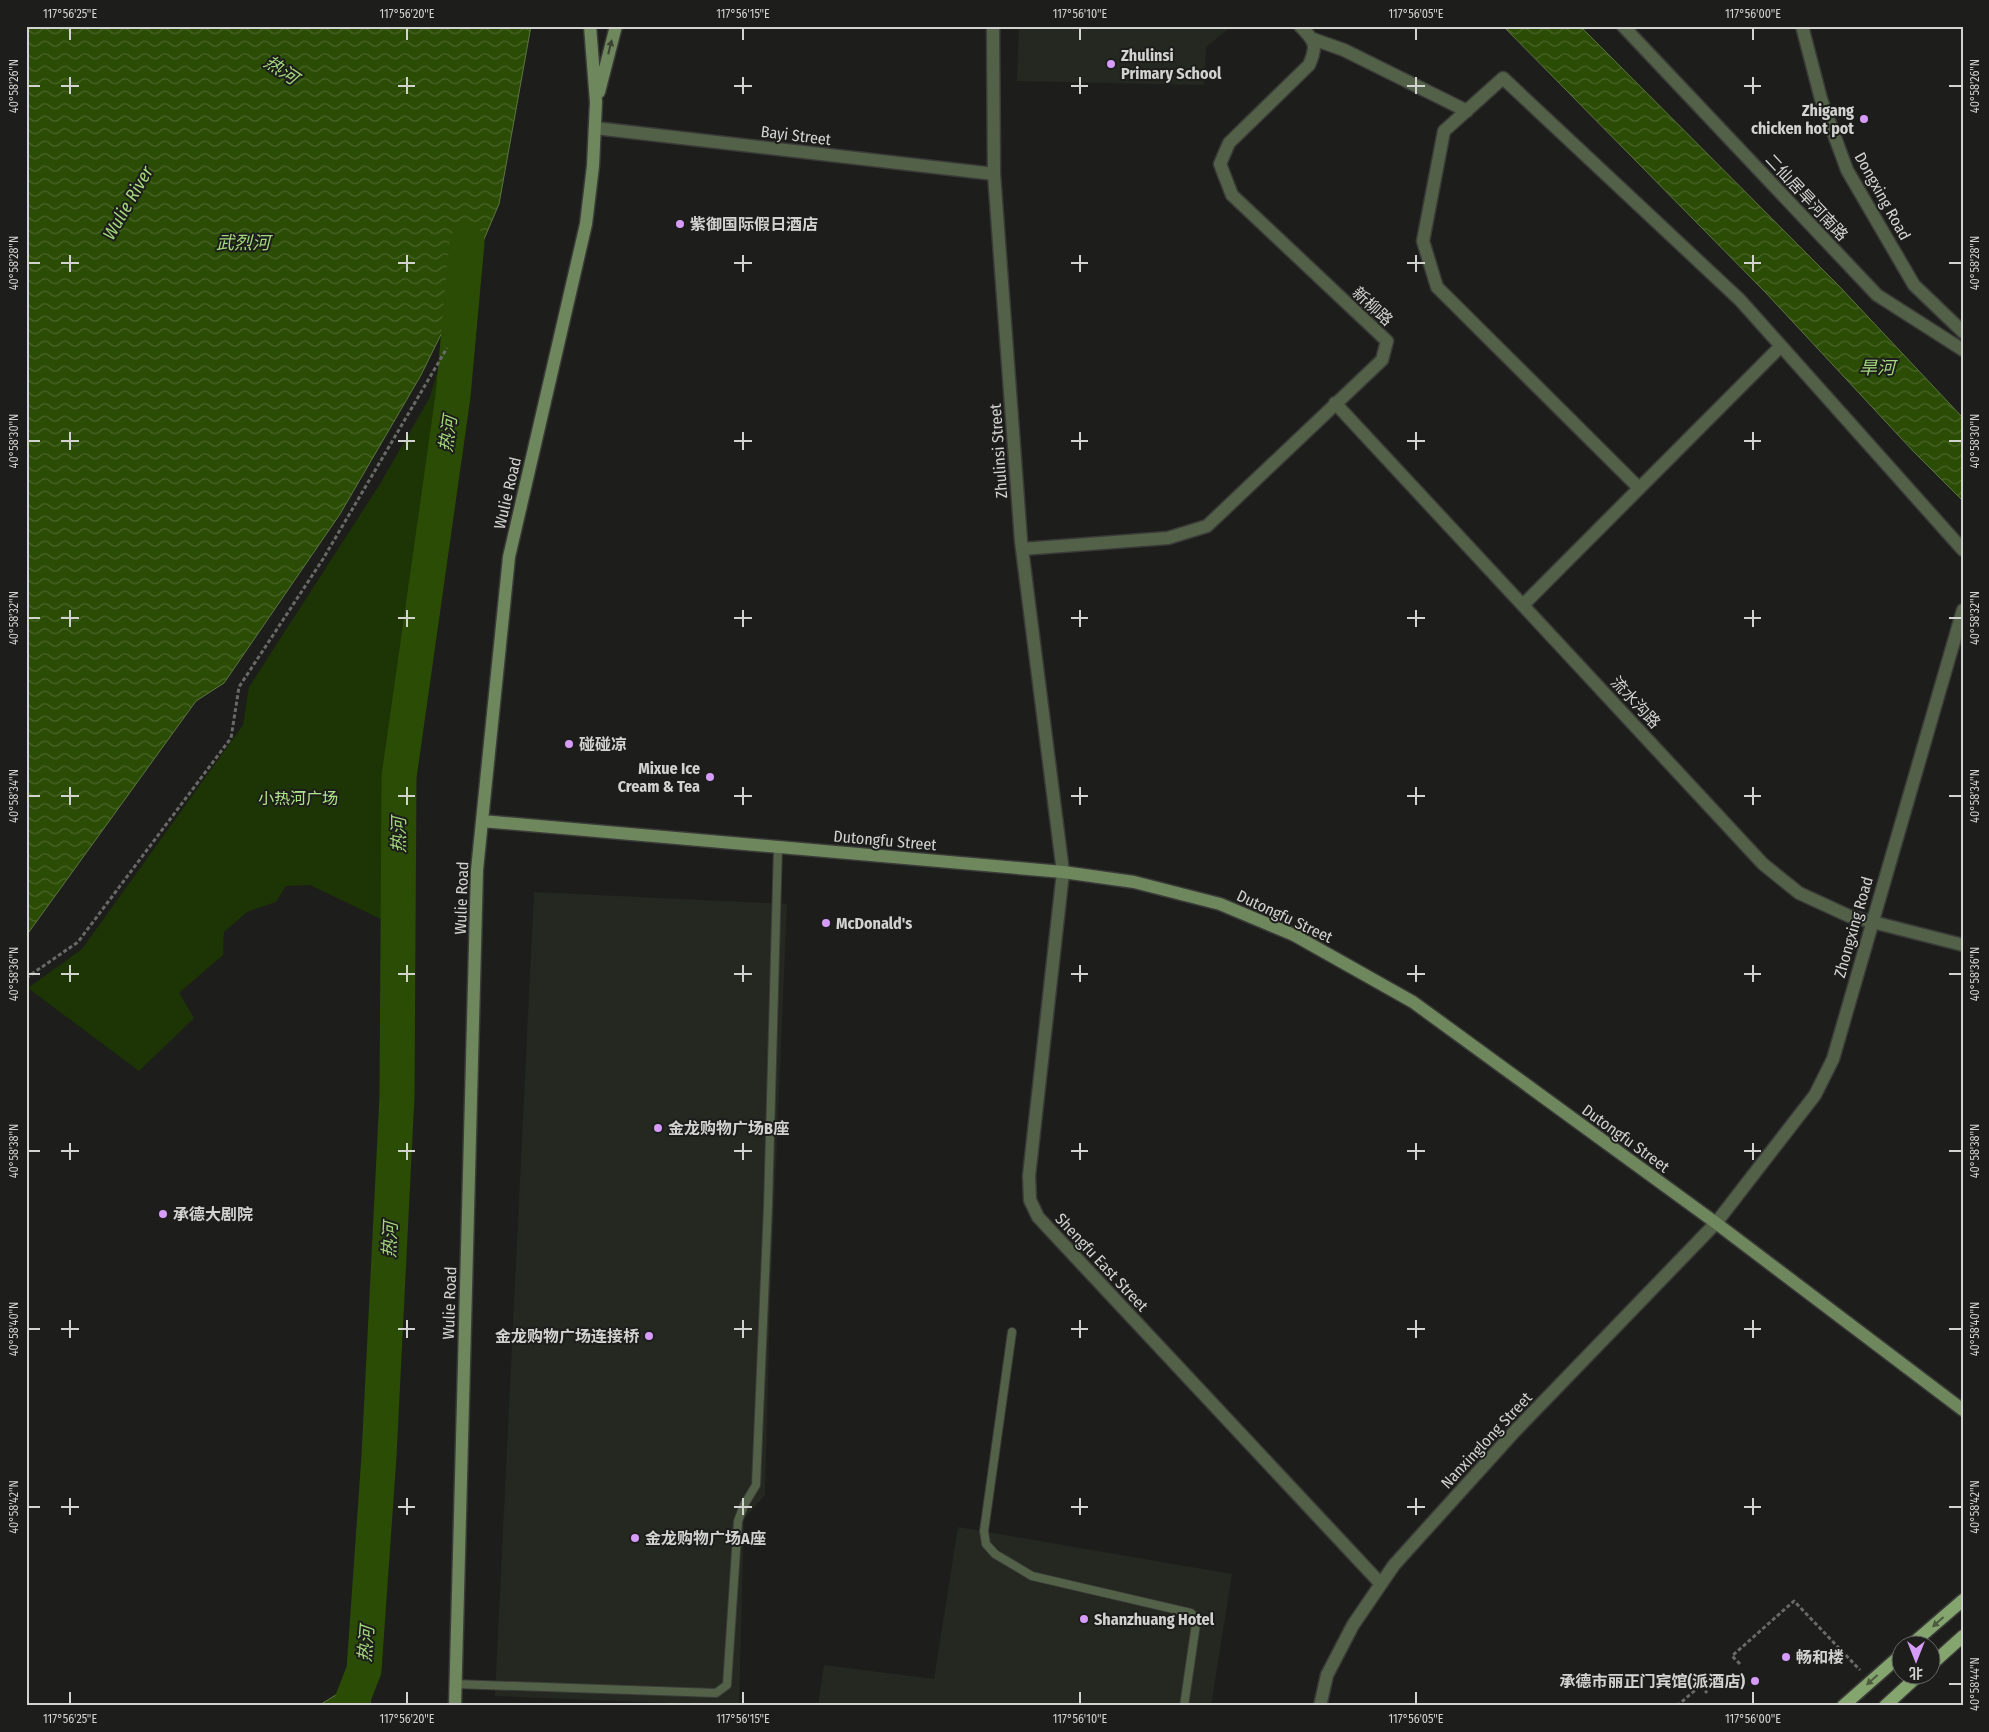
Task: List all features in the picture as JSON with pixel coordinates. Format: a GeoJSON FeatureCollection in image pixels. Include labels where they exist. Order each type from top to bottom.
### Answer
{"type":"FeatureCollection","features":[{"type":"Feature","properties":{"kind":"main road","name":"Wulie Road"},"geometry":{"type":"LineString","coordinates":[[455,1706],[477,890],[482,821],[509,557],[586,224],[593,166],[596,102],[590,26]]}},
{"type":"Feature","properties":{"kind":"main road","name":"Wulie Road"},"geometry":{"type":"LineString","coordinates":[[596,102],[616,26]]}},
{"type":"Feature","properties":{"kind":"main road","name":"Dutongfu Street"},"geometry":{"type":"LineString","coordinates":[[482,821],[1063,872],[1134,882],[1220,904],[1294,934],[1413,1002],[1716,1223],[1963,1410]]}},
{"type":"Feature","properties":{"kind":"main road"},"geometry":{"type":"LineString","coordinates":[[1924,1634],[1963,1600]]}},
{"type":"Feature","properties":{"kind":"main road"},"geometry":{"type":"LineString","coordinates":[[1942,1655],[1963,1636]]}},
{"type":"Feature","properties":{"kind":"main road"},"geometry":{"type":"LineString","coordinates":[[1843,1706],[1892,1663]]}},
{"type":"Feature","properties":{"kind":"main road"},"geometry":{"type":"LineString","coordinates":[[1885,1706],[1909,1684]]}},
{"type":"Feature","properties":{"kind":"street","name":"Zhulinsi Street"},"geometry":{"type":"LineString","coordinates":[[993,26],[994,174],[1022,549],[1063,872]]}},
{"type":"Feature","properties":{"kind":"street"},"geometry":{"type":"LineString","coordinates":[[1300,26],[1313,39],[1344,50],[1467,111]]}},
{"type":"Feature","properties":{"kind":"street","name":"二仙居旱河南路"},"geometry":{"type":"LineString","coordinates":[[1623,26],[1877,295],[1963,350]]}},
{"type":"Feature","properties":{"kind":"street","name":"Dongxing Road"},"geometry":{"type":"LineString","coordinates":[[1802,26],[1821,99],[1847,170],[1914,285],[1963,332]]}},
{"type":"Feature","properties":{"kind":"street","name":"新柳路"},"geometry":{"type":"LineString","coordinates":[[1022,549],[1168,538],[1207,526],[1382,360],[1387,341],[1232,195],[1220,164],[1229,143],[1309,65],[1315,52],[1313,39]]}},
{"type":"Feature","properties":{"kind":"street"},"geometry":{"type":"LineString","coordinates":[[1639,488],[1437,287],[1423,241],[1444,131],[1504,78],[1740,300],[1963,550]]}},
{"type":"Feature","properties":{"kind":"street","name":"Bayi Street"},"geometry":{"type":"LineString","coordinates":[[595,128],[994,174]]}},
{"type":"Feature","properties":{"kind":"street"},"geometry":{"type":"LineString","coordinates":[[1523,605],[1781,346]]}},
{"type":"Feature","properties":{"kind":"street","name":"流水沟路"},"geometry":{"type":"LineString","coordinates":[[1335,404],[1764,864],[1799,893],[1849,916],[1963,945]]}},
{"type":"Feature","properties":{"kind":"street","name":"Zhongxing Road"},"geometry":{"type":"LineString","coordinates":[[1716,1223],[1815,1095],[1833,1059],[1963,610]]}},
{"type":"Feature","properties":{"kind":"street","name":"Shengfu East Street"},"geometry":{"type":"LineString","coordinates":[[1063,872],[1029,1176],[1030,1200],[1038,1217],[1381,1584]]}},
{"type":"Feature","properties":{"kind":"street","name":"Nanxinglong Street"},"geometry":{"type":"LineString","coordinates":[[1320,1706],[1327,1675],[1353,1625],[1394,1565],[1515,1431],[1716,1223]]}},
{"type":"Feature","properties":{"kind":"lane"},"geometry":{"type":"LineString","coordinates":[[455,1684],[716,1693],[727,1684],[738,1521],[744,1504],[756,1485],[768,1206],[778,847]]}},
{"type":"Feature","properties":{"kind":"lane"},"geometry":{"type":"LineString","coordinates":[[1012,1332],[984,1531],[986,1544],[995,1554],[1032,1576],[1191,1613],[1196,1618],[1196,1624],[1184,1706]]}},
{"type":"Feature","properties":{"kind":"path"},"geometry":{"type":"LineString","coordinates":[[26,978],[78,942],[231,738],[239,687],[322,560],[447,348]]}},
{"type":"Feature","properties":{"kind":"path"},"geometry":{"type":"LineString","coordinates":[[1740,1664],[1732,1656],[1794,1601],[1871,1681]]}},
{"type":"Feature","properties":{"kind":"path"},"geometry":{"type":"LineString","coordinates":[[1677,1706],[1701,1685],[1707,1693]]}},
{"type":"Feature","properties":{"kind":"shaded area","name":"Zhulinsi Primary School"},"geometry":{"type":"Polygon","coordinates":[[[1019,26],[1232,26],[1206,47],[1204,85],[1017,81],[1019,26]]]}},
{"type":"Feature","properties":{"kind":"shaded area"},"geometry":{"type":"Polygon","coordinates":[[[534,892],[787,904],[770,1305],[765,1495],[744,1519],[739,1706],[495,1696],[534,892]]]}},
{"type":"Feature","properties":{"kind":"shaded area","name":"Shanzhuang Hotel"},"geometry":{"type":"Polygon","coordinates":[[[958,1527],[1232,1574],[1211,1706],[818,1706],[824,1665],[934,1679],[958,1527]]]}},
{"type":"Feature","properties":{"kind":"green space","name":"小热河广场"},"geometry":{"type":"Polygon","coordinates":[[[458,300],[386,749],[381,919],[310,885],[286,886],[276,902],[247,912],[224,932],[223,955],[179,993],[194,1018],[139,1071],[28,988],[82,949],[243,725],[249,687],[380,484],[430,397],[458,300]]]}},
{"type":"Feature","properties":{"kind":"water","name":"武烈河"},"geometry":{"type":"Polygon","coordinates":[[[26,26],[531,26],[499,204],[458,300],[421,375],[340,514],[224,683],[196,701],[26,936],[26,26]]]}},
{"type":"Feature","properties":{"kind":"water","name":"旱河"},"geometry":{"type":"Polygon","coordinates":[[[1503,26],[1580,26],[1839,286],[1963,418],[1963,501],[1913,451],[1766,293],[1503,26]]]}},
{"type":"Feature","properties":{"kind":"water"},"geometry":{"type":"Polygon","coordinates":[[[370,1682],[370,1706],[318,1706],[347,1688],[370,1682]]]}},
{"type":"Feature","properties":{"kind":"waterway","name":"热河"},"geometry":{"type":"LineString","coordinates":[[350,1706],[364,1670],[379,1456],[397,1096],[399,777],[453,396],[467,242]]}},
{"type":"Feature","properties":{"kind":"place","name":"Zhulinsi Primary School"},"geometry":{"type":"Point","coordinates":[1111,64]}},
{"type":"Feature","properties":{"kind":"place","name":"Zhigang chicken hot pot"},"geometry":{"type":"Point","coordinates":[1864,119]}},
{"type":"Feature","properties":{"kind":"place","name":"紫御国际假日酒店"},"geometry":{"type":"Point","coordinates":[680,224]}},
{"type":"Feature","properties":{"kind":"place","name":"碰碰凉"},"geometry":{"type":"Point","coordinates":[569,744]}},
{"type":"Feature","properties":{"kind":"place","name":"Mixue Ice Cream & Tea"},"geometry":{"type":"Point","coordinates":[710,777]}},
{"type":"Feature","properties":{"kind":"place","name":"McDonald's"},"geometry":{"type":"Point","coordinates":[826,923]}},
{"type":"Feature","properties":{"kind":"place","name":"金龙购物广场B座"},"geometry":{"type":"Point","coordinates":[658,1128]}},
{"type":"Feature","properties":{"kind":"place","name":"承德大剧院"},"geometry":{"type":"Point","coordinates":[163,1214]}},
{"type":"Feature","properties":{"kind":"place","name":"金龙购物广场连接桥"},"geometry":{"type":"Point","coordinates":[649,1336]}},
{"type":"Feature","properties":{"kind":"place","name":"金龙购物广场A座"},"geometry":{"type":"Point","coordinates":[635,1538]}},
{"type":"Feature","properties":{"kind":"place","name":"Shanzhuang Hotel"},"geometry":{"type":"Point","coordinates":[1084,1619]}},
{"type":"Feature","properties":{"kind":"place","name":"畅和楼"},"geometry":{"type":"Point","coordinates":[1786,1657]}},
{"type":"Feature","properties":{"kind":"place","name":"承德市丽正门宾馆(派酒店)"},"geometry":{"type":"Point","coordinates":[1755,1681]}},
{"type":"Feature","properties":{"kind":"water label","name":"Wulie River"},"geometry":{"type":"Point","coordinates":[128,203]}}]}
